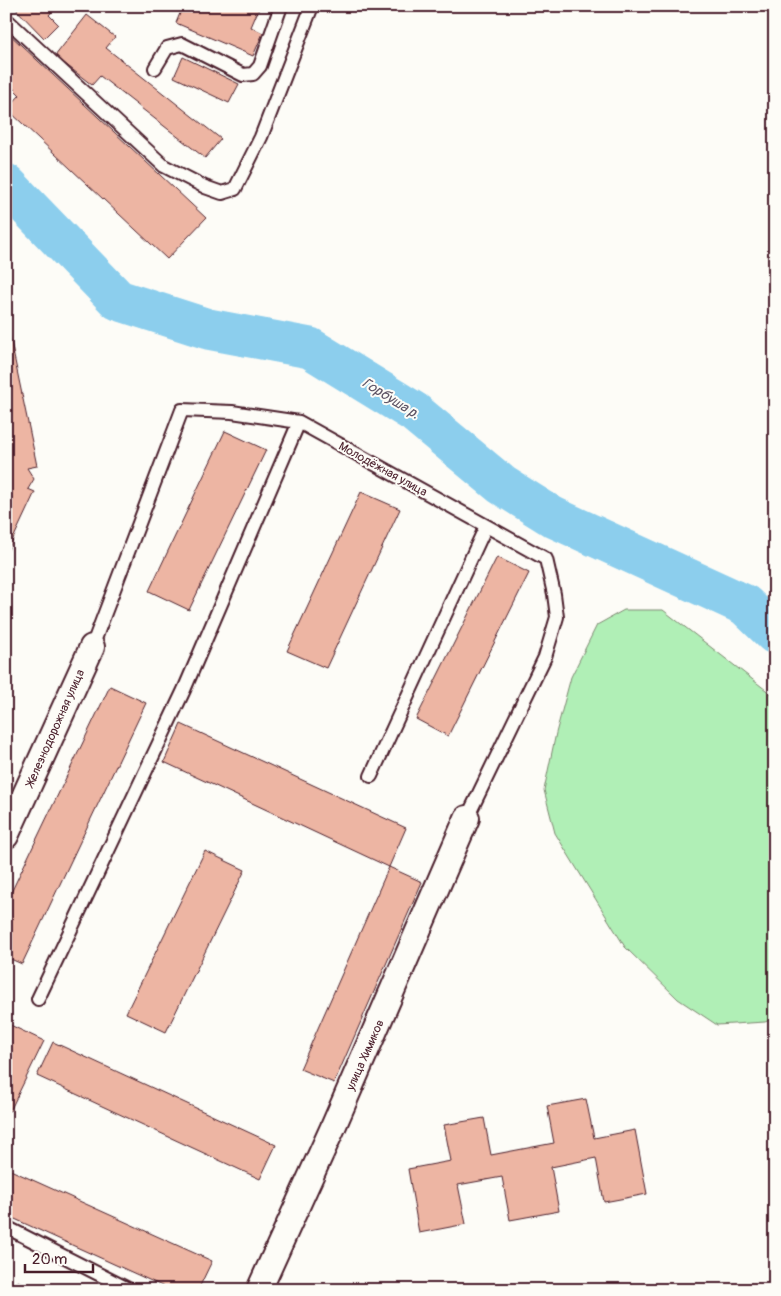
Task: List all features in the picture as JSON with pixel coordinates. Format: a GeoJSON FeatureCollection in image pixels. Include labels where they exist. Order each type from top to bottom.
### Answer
{"type":"FeatureCollection","features":[{"type":"Feature","properties":{"kind":"street","name":"Железнодорожная улица"},"geometry":{"type":"LineString","coordinates":[[6,836],[92,647]]}},
{"type":"Feature","properties":{"kind":"street","name":"улица Химиков"},"geometry":{"type":"LineString","coordinates":[[259,1290],[334,1126],[467,818]]}},
{"type":"Feature","properties":{"kind":"lane"},"geometry":{"type":"LineString","coordinates":[[155,68],[167,48],[182,44],[244,75],[253,74],[260,66],[281,6]]}},
{"type":"Feature","properties":{"kind":"lane"},"geometry":{"type":"LineString","coordinates":[[6,19],[164,166],[205,187],[222,193],[235,189],[261,137],[312,6]]}},
{"type":"Feature","properties":{"kind":"lane","name":"Молодёжная улица"},"geometry":{"type":"LineString","coordinates":[[92,647],[182,410],[232,412],[299,422],[546,559],[557,618],[545,657],[467,818]]}},
{"type":"Feature","properties":{"kind":"lane"},"geometry":{"type":"LineString","coordinates":[[38,999],[184,690],[299,422]]}},
{"type":"Feature","properties":{"kind":"lane"},"geometry":{"type":"LineString","coordinates":[[371,776],[486,526]]}},
{"type":"Feature","properties":{"kind":"lane"},"geometry":{"type":"LineString","coordinates":[[6,1227],[130,1290]]}},
{"type":"Feature","properties":{"kind":"green space"},"geometry":{"type":"Polygon","coordinates":[[[624,610],[663,610],[775,697],[775,1018],[765,1022],[717,1025],[678,999],[625,947],[555,833],[544,790],[556,733],[571,677],[597,625],[624,610]]]}},
{"type":"Feature","properties":{"kind":"building"},"geometry":{"type":"Polygon","coordinates":[[[13,6],[57,6],[49,15],[58,24],[44,38],[13,6]]]}},
{"type":"Feature","properties":{"kind":"building"},"geometry":{"type":"Polygon","coordinates":[[[183,6],[260,6],[251,27],[263,33],[253,56],[176,23],[183,6]]]}},
{"type":"Feature","properties":{"kind":"building"},"geometry":{"type":"Polygon","coordinates":[[[87,15],[115,37],[106,48],[221,139],[205,158],[100,76],[92,85],[55,56],[87,15]]]}},
{"type":"Feature","properties":{"kind":"building"},"geometry":{"type":"Polygon","coordinates":[[[6,31],[206,218],[167,259],[7,109],[20,95],[6,81],[6,31]]]}},
{"type":"Feature","properties":{"kind":"building"},"geometry":{"type":"Polygon","coordinates":[[[183,57],[239,84],[229,103],[174,77],[183,57]]]}},
{"type":"Feature","properties":{"kind":"building"},"geometry":{"type":"Polygon","coordinates":[[[6,318],[37,466],[27,468],[34,479],[28,489],[35,492],[6,554],[6,318]]]}},
{"type":"Feature","properties":{"kind":"building"},"geometry":{"type":"Polygon","coordinates":[[[225,431],[266,450],[189,610],[149,591],[225,431]]]}},
{"type":"Feature","properties":{"kind":"building"},"geometry":{"type":"Polygon","coordinates":[[[361,492],[400,509],[326,668],[287,651],[361,492]]]}},
{"type":"Feature","properties":{"kind":"building"},"geometry":{"type":"Polygon","coordinates":[[[497,557],[529,573],[448,736],[416,719],[497,557]]]}},
{"type":"Feature","properties":{"kind":"building"},"geometry":{"type":"Polygon","coordinates":[[[110,686],[146,703],[22,964],[6,957],[6,903],[110,686]]]}},
{"type":"Feature","properties":{"kind":"building"},"geometry":{"type":"Polygon","coordinates":[[[181,724],[406,828],[389,867],[164,762],[181,724]]]}},
{"type":"Feature","properties":{"kind":"building"},"geometry":{"type":"Polygon","coordinates":[[[205,851],[245,870],[166,1032],[126,1013],[205,851]]]}},
{"type":"Feature","properties":{"kind":"building"},"geometry":{"type":"Polygon","coordinates":[[[389,867],[422,882],[334,1083],[300,1069],[389,867]]]}},
{"type":"Feature","properties":{"kind":"building"},"geometry":{"type":"Polygon","coordinates":[[[6,1023],[44,1041],[10,1111],[6,1110],[6,1023]]]}},
{"type":"Feature","properties":{"kind":"building"},"geometry":{"type":"Polygon","coordinates":[[[53,1042],[276,1145],[260,1179],[37,1076],[53,1042]]]}},
{"type":"Feature","properties":{"kind":"building"},"geometry":{"type":"Polygon","coordinates":[[[586,1099],[594,1138],[635,1130],[647,1194],[604,1202],[596,1158],[551,1167],[559,1211],[510,1220],[502,1177],[458,1185],[466,1224],[419,1233],[408,1169],[451,1161],[444,1125],[484,1118],[491,1155],[554,1143],[547,1106],[586,1099]]]}},
{"type":"Feature","properties":{"kind":"building"},"geometry":{"type":"Polygon","coordinates":[[[6,1168],[212,1261],[198,1290],[171,1290],[6,1215],[6,1168]]]}},
{"type":"Feature","properties":{"kind":"building"},"geometry":{"type":"Polygon","coordinates":[[[18,1281],[37,1290],[14,1290],[18,1281]]]}},
{"type":"Feature","properties":{"kind":"waterway","name":"Горбуша р."},"geometry":{"type":"LineString","coordinates":[[6,184],[118,300],[208,329],[310,348],[414,412],[502,485],[553,517],[745,605],[775,634]]}}]}
